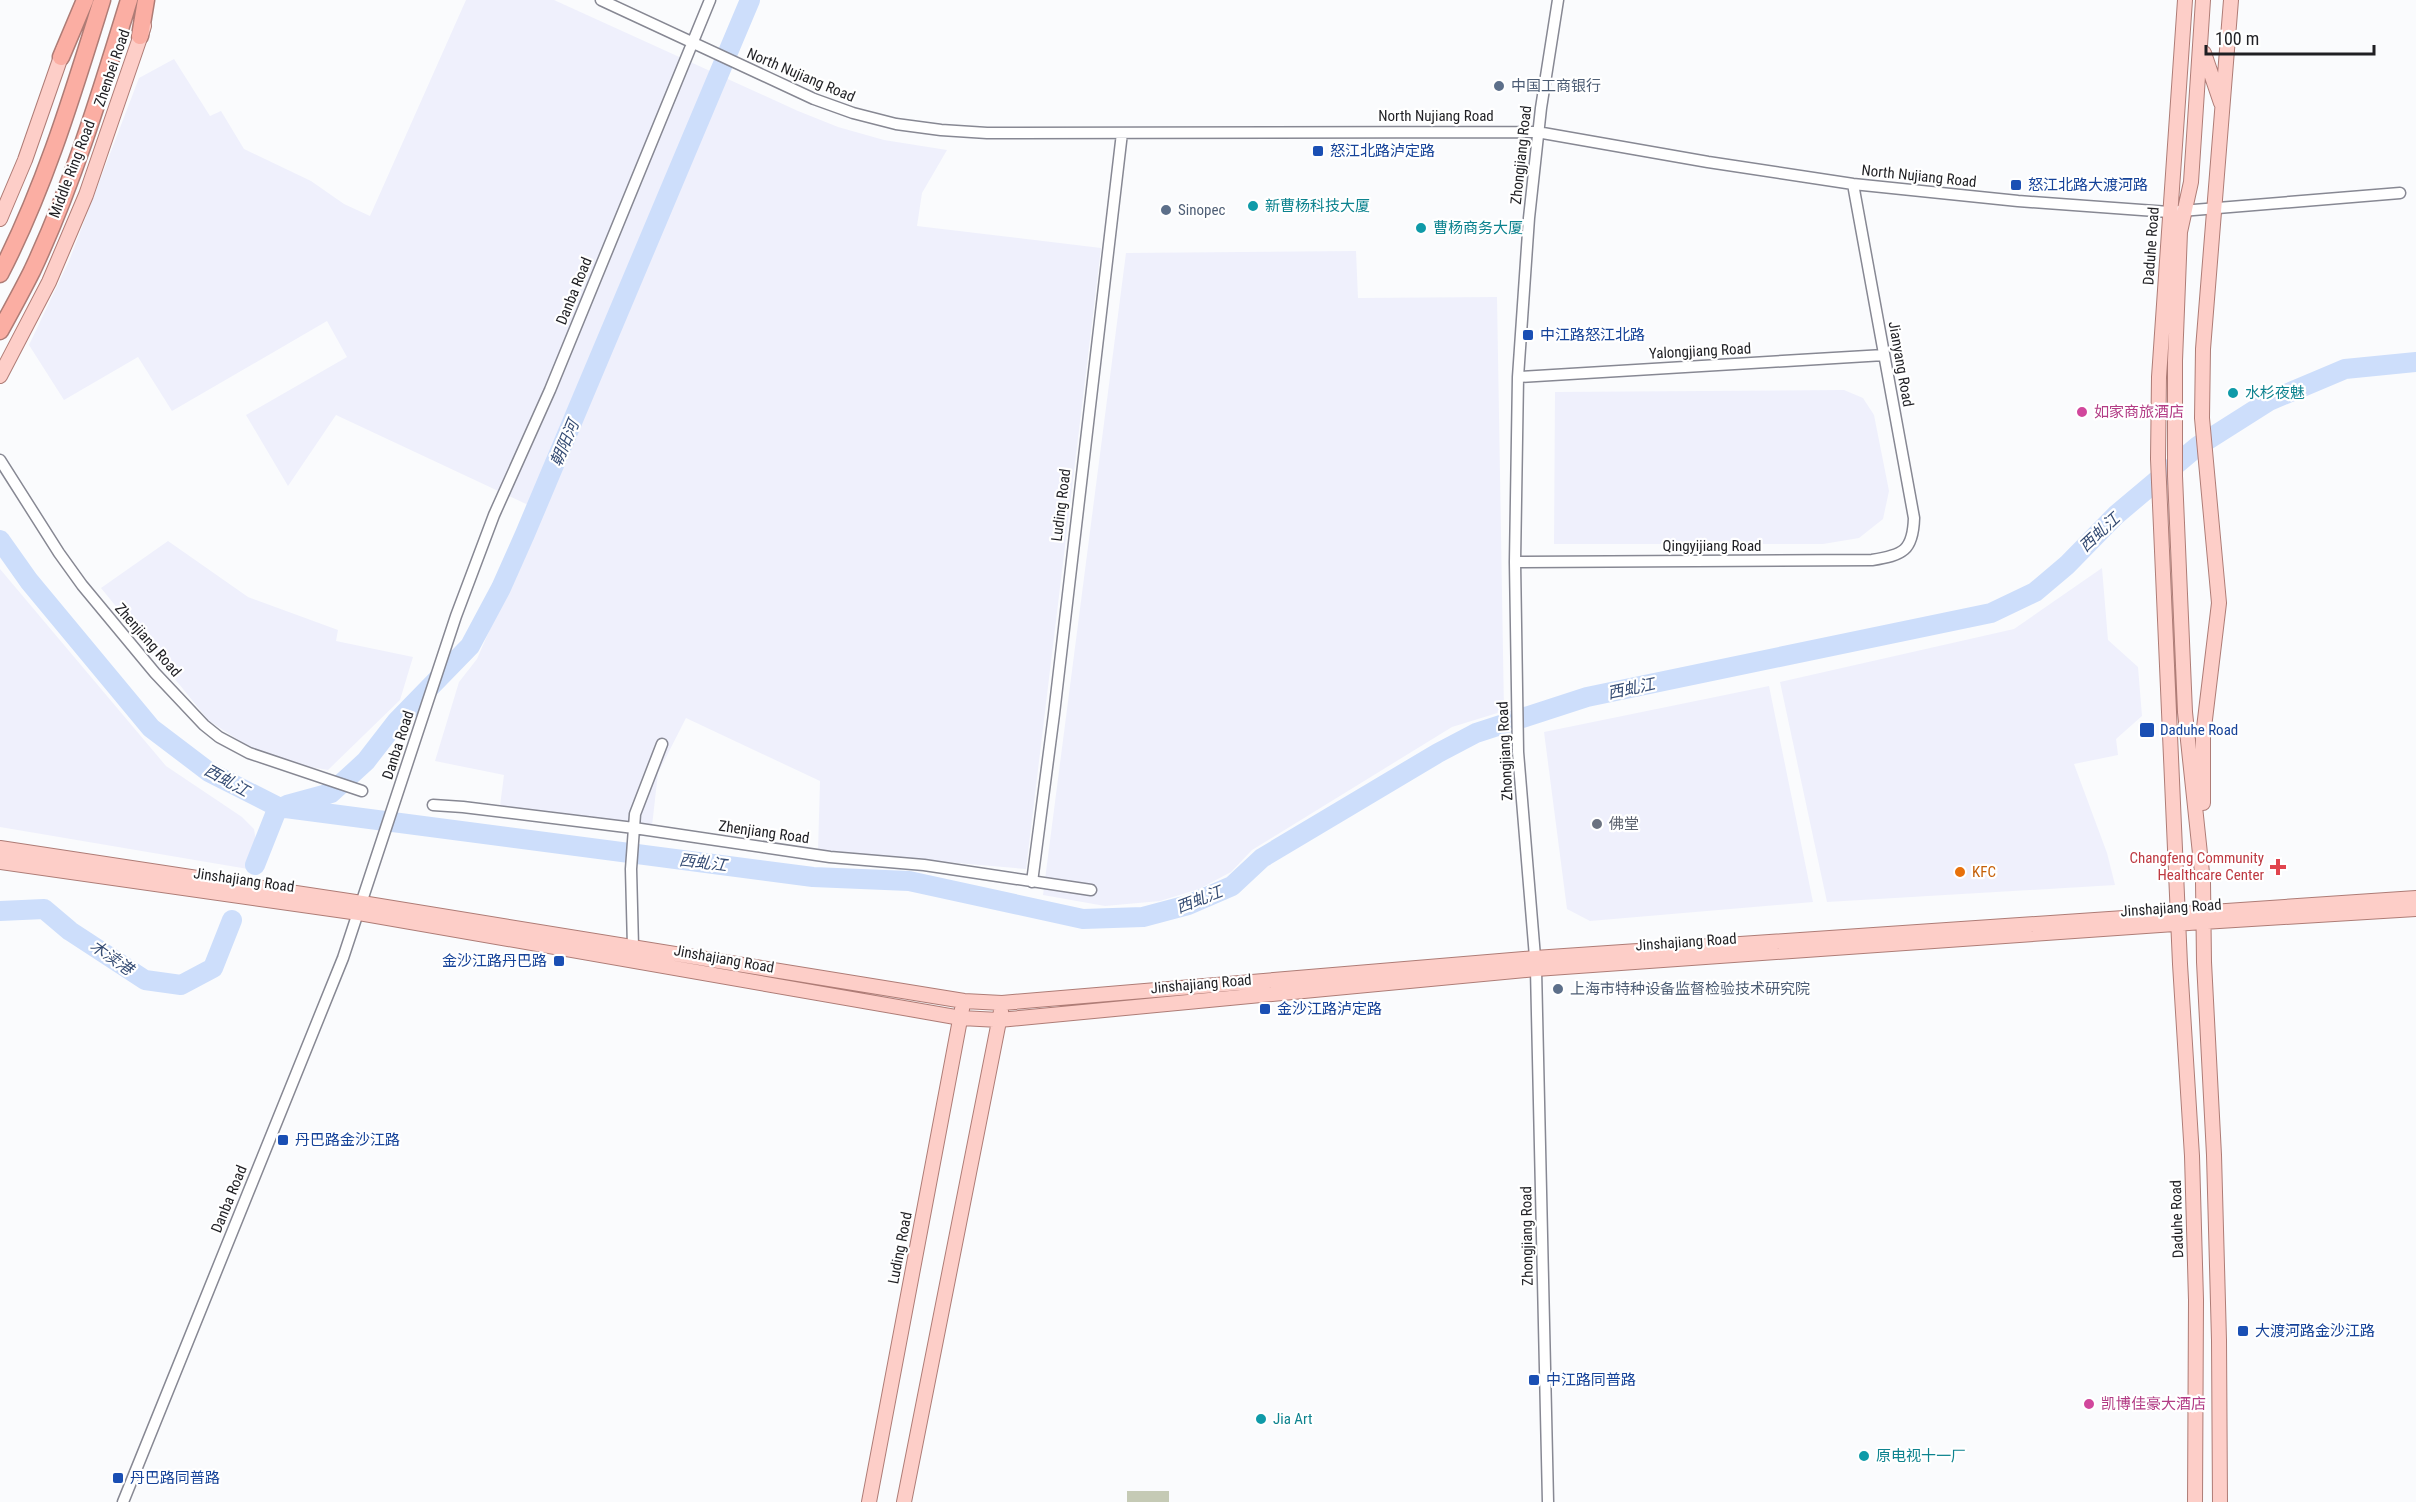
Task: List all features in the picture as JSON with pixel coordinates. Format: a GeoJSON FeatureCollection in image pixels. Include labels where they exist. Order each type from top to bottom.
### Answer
{"type":"FeatureCollection","features":[{"type":"Feature","properties":{"kind":"highway"},"geometry":{"type":"LineString","coordinates":[[61,57],[85,0]]}},
{"type":"Feature","properties":{"kind":"highway","name":"Middle Ring Road"},"geometry":{"type":"LineString","coordinates":[[0,274],[45,173],[102,0]]}},
{"type":"Feature","properties":{"kind":"highway","name":"Middle Ring Road"},"geometry":{"type":"LineString","coordinates":[[0,331],[32,270],[67,186],[98,101],[129,0]]}},
{"type":"Feature","properties":{"kind":"highway"},"geometry":{"type":"LineString","coordinates":[[140,36],[146,0]]}},
{"type":"Feature","properties":{"kind":"main road"},"geometry":{"type":"LineString","coordinates":[[0,219],[25,160],[78,0]]}},
{"type":"Feature","properties":{"kind":"main road","name":"Zhenbei Road"},"geometry":{"type":"LineString","coordinates":[[0,376],[49,282],[81,206],[153,0]]}},
{"type":"Feature","properties":{"kind":"main road","name":"Daduhe Road"},"geometry":{"type":"LineString","coordinates":[[2185,0],[2159,377],[2158,491],[2193,1180],[2196,1321],[2195,1502]]}},
{"type":"Feature","properties":{"kind":"main road","name":"Daduhe Road"},"geometry":{"type":"LineString","coordinates":[[2204,0],[2190,182],[2180,232],[2175,361],[2175,476],[2185,712],[2198,825],[2214,1155],[2219,1340],[2220,1502]]}},
{"type":"Feature","properties":{"kind":"main road","name":"Daduhe Road"},"geometry":{"type":"LineString","coordinates":[[2198,825],[2203,803],[2204,725],[2219,603],[2202,418],[2203,349],[2231,0]]}},
{"type":"Feature","properties":{"kind":"main road"},"geometry":{"type":"LineString","coordinates":[[2201,45],[2222,108]]}},
{"type":"Feature","properties":{"kind":"main road","name":"Jinshajiang Road"},"geometry":{"type":"LineString","coordinates":[[0,848],[360,908],[961,1018],[999,1020],[1535,964]]}},
{"type":"Feature","properties":{"kind":"main road","name":"Jinshajiang Road"},"geometry":{"type":"LineString","coordinates":[[0,862],[360,908],[633,947],[964,1001],[1002,1003],[2178,918],[2416,898]]}},
{"type":"Feature","properties":{"kind":"main road","name":"Jinshajiang Road"},"geometry":{"type":"LineString","coordinates":[[2203,916],[2416,909]]}},
{"type":"Feature","properties":{"kind":"main road","name":"Luding Road"},"geometry":{"type":"LineString","coordinates":[[869,1502],[964,1001]]}},
{"type":"Feature","properties":{"kind":"main road"},"geometry":{"type":"LineString","coordinates":[[904,1502],[1002,1003]]}},
{"type":"Feature","properties":{"kind":"street","name":"North Nujiang Road"},"geometry":{"type":"LineString","coordinates":[[601,0],[814,99],[896,124],[941,130],[987,133],[1538,132],[1720,164],[1853,184],[2018,201],[2169,212],[2400,194]]}},
{"type":"Feature","properties":{"kind":"street","name":"Danba Road"},"geometry":{"type":"LineString","coordinates":[[123,1502],[331,989],[382,844],[456,616],[494,515],[550,390],[710,0]]}},
{"type":"Feature","properties":{"kind":"street","name":"Zhongjiang Road"},"geometry":{"type":"LineString","coordinates":[[1548,1502],[1535,964],[1518,752],[1515,562],[1518,376],[1529,218],[1538,132],[1558,0]]}},
{"type":"Feature","properties":{"kind":"street","name":"Luding Road"},"geometry":{"type":"LineString","coordinates":[[1032,882],[1122,132]]}},
{"type":"Feature","properties":{"kind":"street","name":"Jianyang Road"},"geometry":{"type":"LineString","coordinates":[[1853,184],[1914,518],[1914,535],[1907,549]]}},
{"type":"Feature","properties":{"kind":"street","name":"Yalongjiang Road"},"geometry":{"type":"LineString","coordinates":[[1518,376],[1884,355]]}},
{"type":"Feature","properties":{"kind":"street","name":"Zhenjiang Road"},"geometry":{"type":"LineString","coordinates":[[0,460],[82,585],[155,673],[204,725],[219,737],[249,753],[362,791]]}},
{"type":"Feature","properties":{"kind":"street","name":"Qingyijiang Road"},"geometry":{"type":"LineString","coordinates":[[1515,562],[1872,560],[1893,557],[1907,549]]}},
{"type":"Feature","properties":{"kind":"street"},"geometry":{"type":"LineString","coordinates":[[633,947],[631,869],[634,814],[662,744]]}},
{"type":"Feature","properties":{"kind":"street","name":"Zhenjiang Road"},"geometry":{"type":"LineString","coordinates":[[433,805],[463,807],[830,857],[924,865],[1091,890]]}},
{"type":"Feature","properties":{"kind":"shaded area"},"geometry":{"type":"Polygon","coordinates":[[[466,0],[554,0],[838,127],[884,140],[947,150],[922,193],[917,226],[1101,248],[1026,869],[818,851],[820,781],[686,718],[658,773],[652,826],[500,806],[504,775],[435,761],[459,682],[477,659],[541,511],[336,415],[288,486],[246,415],[347,357],[327,321],[172,411],[138,357],[64,400],[29,345],[69,261],[139,78],[174,59],[210,116],[221,111],[244,149],[311,181],[344,204],[370,216],[466,0]]]}},
{"type":"Feature","properties":{"kind":"shaded area"},"geometry":{"type":"Polygon","coordinates":[[[1356,251],[1358,298],[1497,297],[1504,711],[1452,727],[1252,850],[1231,872],[1199,889],[1160,901],[1105,906],[1043,895],[1126,253],[1356,251]]]}},
{"type":"Feature","properties":{"kind":"shaded area"},"geometry":{"type":"Polygon","coordinates":[[[1844,390],[1863,398],[1874,415],[1889,491],[1883,519],[1859,538],[1823,544],[1554,544],[1555,392],[1844,390]]]}},
{"type":"Feature","properties":{"kind":"shaded area"},"geometry":{"type":"Polygon","coordinates":[[[168,541],[248,597],[338,630],[336,641],[413,657],[400,700],[328,770],[304,766],[251,748],[209,721],[101,588],[168,541]]]}},
{"type":"Feature","properties":{"kind":"shaded area"},"geometry":{"type":"Polygon","coordinates":[[[2102,568],[2108,640],[2138,667],[2142,716],[2116,739],[2118,755],[2074,764],[2107,853],[2115,885],[1827,902],[1780,682],[2014,629],[2102,568]]]}},
{"type":"Feature","properties":{"kind":"shaded area"},"geometry":{"type":"Polygon","coordinates":[[[0,569],[166,766],[242,817],[254,829],[257,847],[248,869],[0,827],[0,569]]]}},
{"type":"Feature","properties":{"kind":"shaded area"},"geometry":{"type":"Polygon","coordinates":[[[1769,686],[1813,902],[1590,921],[1567,909],[1544,732],[1769,686]]]}},
{"type":"Feature","properties":{"kind":"green space"},"geometry":{"type":"Polygon","coordinates":[[[1127,1491],[1169,1491],[1169,1502],[1127,1502],[1127,1491]]]}},
{"type":"Feature","properties":{"kind":"waterway","name":"朝阳河"},"geometry":{"type":"LineString","coordinates":[[287,805],[331,793],[366,761],[397,721],[470,646],[501,588],[525,534],[750,0]]}},
{"type":"Feature","properties":{"kind":"waterway","name":"西虬江"},"geometry":{"type":"LineString","coordinates":[[0,540],[29,581],[151,728],[209,772],[278,807],[813,877],[909,881],[1083,919],[1143,917],[1188,905],[1232,886],[1262,858],[1438,753],[1476,733],[1587,697],[1991,613],[2035,592],[2067,565],[2116,515],[2198,446],[2269,401],[2345,369],[2416,362]]}},
{"type":"Feature","properties":{"kind":"waterway","name":"木渎港"},"geometry":{"type":"LineString","coordinates":[[255,865],[278,807]]}},
{"type":"Feature","properties":{"kind":"waterway","name":"木渎港"},"geometry":{"type":"LineString","coordinates":[[0,911],[44,909],[70,931],[145,980],[181,985],[213,968],[232,920]]}},
{"type":"Feature","properties":{"kind":"place","name":"中国工商银行"},"geometry":{"type":"Point","coordinates":[1499,86]}},
{"type":"Feature","properties":{"kind":"place","name":"怒江北路泸定路"},"geometry":{"type":"Point","coordinates":[1318,151]}},
{"type":"Feature","properties":{"kind":"place","name":"怒江北路大渡河路"},"geometry":{"type":"Point","coordinates":[2016,185]}},
{"type":"Feature","properties":{"kind":"place","name":"新曹杨科技大厦"},"geometry":{"type":"Point","coordinates":[1253,206]}},
{"type":"Feature","properties":{"kind":"place","name":"Sinopec"},"geometry":{"type":"Point","coordinates":[1166,210]}},
{"type":"Feature","properties":{"kind":"place","name":"曹杨商务大厦"},"geometry":{"type":"Point","coordinates":[1421,228]}},
{"type":"Feature","properties":{"kind":"place","name":"中江路怒江北路"},"geometry":{"type":"Point","coordinates":[1528,335]}},
{"type":"Feature","properties":{"kind":"place","name":"水杉夜魅"},"geometry":{"type":"Point","coordinates":[2233,393]}},
{"type":"Feature","properties":{"kind":"place","name":"如家商旅酒店"},"geometry":{"type":"Point","coordinates":[2082,412]}},
{"type":"Feature","properties":{"kind":"place","name":"Daduhe Road"},"geometry":{"type":"Point","coordinates":[2147,730]}},
{"type":"Feature","properties":{"kind":"place","name":"佛堂"},"geometry":{"type":"Point","coordinates":[1597,824]}},
{"type":"Feature","properties":{"kind":"place","name":"Changfeng Community Healthcare Center"},"geometry":{"type":"Point","coordinates":[2278,867]}},
{"type":"Feature","properties":{"kind":"place","name":"KFC"},"geometry":{"type":"Point","coordinates":[1960,872]}},
{"type":"Feature","properties":{"kind":"place","name":"金沙江路丹巴路"},"geometry":{"type":"Point","coordinates":[559,961]}},
{"type":"Feature","properties":{"kind":"place","name":"上海市特种设备监督检验技术研究院"},"geometry":{"type":"Point","coordinates":[1558,989]}},
{"type":"Feature","properties":{"kind":"place","name":"金沙江路泸定路"},"geometry":{"type":"Point","coordinates":[1265,1009]}},
{"type":"Feature","properties":{"kind":"place","name":"丹巴路金沙江路"},"geometry":{"type":"Point","coordinates":[283,1140]}},
{"type":"Feature","properties":{"kind":"place","name":"大渡河路金沙江路"},"geometry":{"type":"Point","coordinates":[2243,1331]}},
{"type":"Feature","properties":{"kind":"place","name":"中江路同普路"},"geometry":{"type":"Point","coordinates":[1534,1380]}},
{"type":"Feature","properties":{"kind":"place","name":"凯博佳豪大酒店"},"geometry":{"type":"Point","coordinates":[2089,1404]}},
{"type":"Feature","properties":{"kind":"place","name":"Jia Art"},"geometry":{"type":"Point","coordinates":[1261,1419]}},
{"type":"Feature","properties":{"kind":"place","name":"原电视十一厂"},"geometry":{"type":"Point","coordinates":[1864,1456]}},
{"type":"Feature","properties":{"kind":"place","name":"丹巴路同普路"},"geometry":{"type":"Point","coordinates":[118,1478]}}]}
